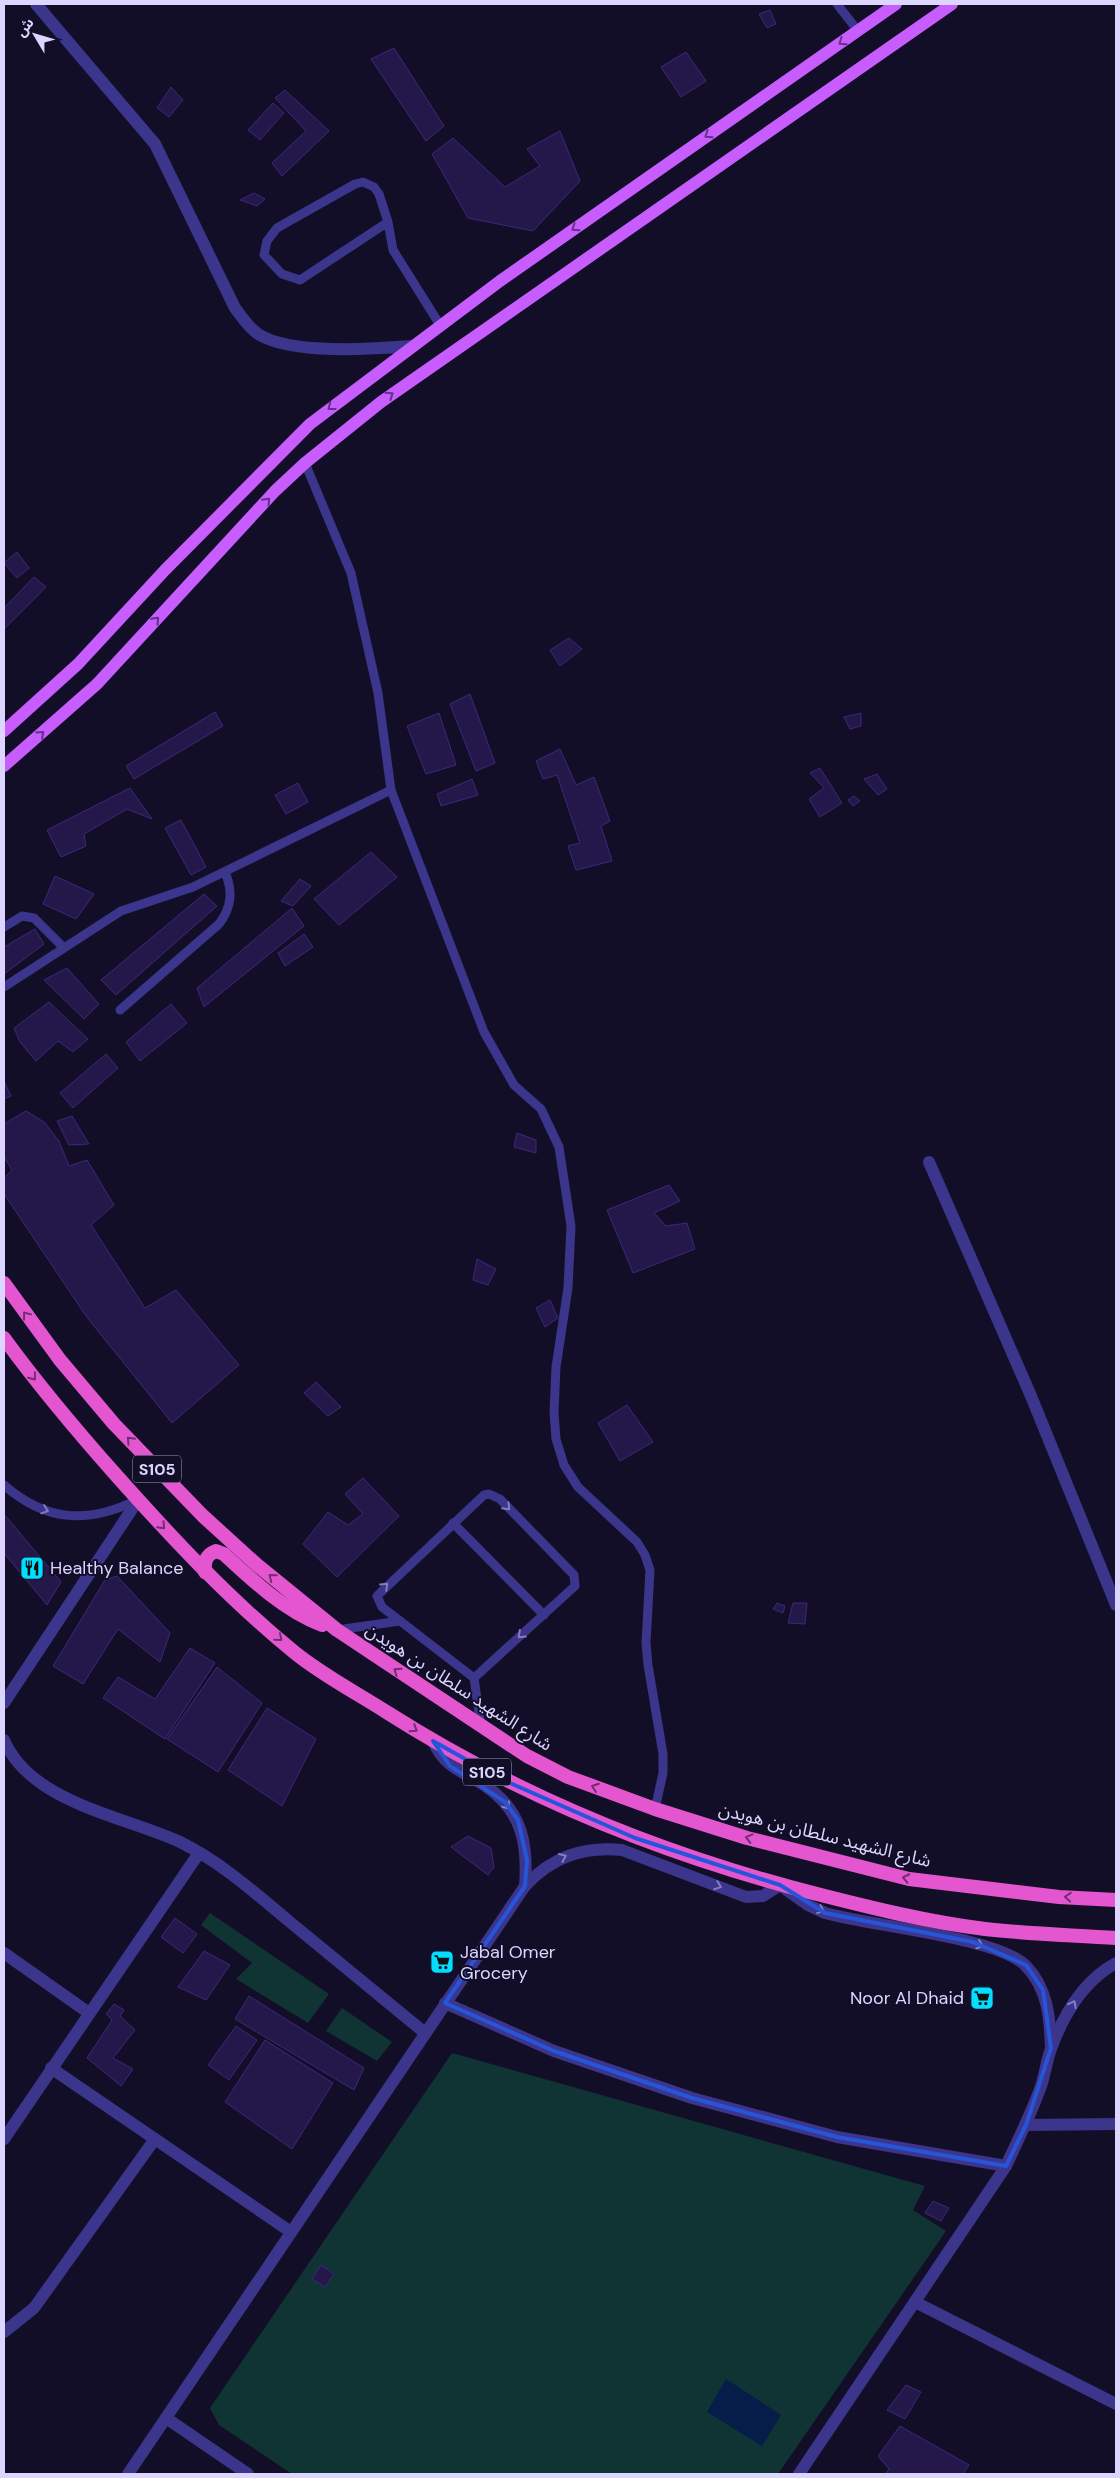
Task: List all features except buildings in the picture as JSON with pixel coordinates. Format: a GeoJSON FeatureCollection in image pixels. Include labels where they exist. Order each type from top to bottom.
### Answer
{"type":"FeatureCollection","features":[{"type":"Feature","properties":{"kind":"highway","name":"شارع الشهيد سلطان بن هويدن"},"geometry":{"type":"LineString","coordinates":[[4,1283],[60,1360],[114,1424],[158,1470],[257,1565],[337,1630],[481,1728],[527,1756],[568,1777],[655,1809],[747,1838],[909,1879],[1059,1897],[1116,1900]]}},
{"type":"Feature","properties":{"kind":"highway","name":"S105"},"geometry":{"type":"LineString","coordinates":[[4,1338],[38,1384],[138,1500],[205,1572],[296,1654],[433,1741],[501,1779],[579,1815],[694,1860],[780,1885],[884,1911],[985,1929],[1116,1938]]}},
{"type":"Feature","properties":{"kind":"highway"},"geometry":{"type":"LineString","coordinates":[[205,1572],[204,1562],[209,1554],[216,1551],[224,1554],[262,1588],[290,1608],[315,1622],[337,1630]]}},
{"type":"Feature","properties":{"kind":"main road"},"geometry":{"type":"LineString","coordinates":[[4,731],[78,664],[172,563],[310,424],[500,280],[896,4]]}},
{"type":"Feature","properties":{"kind":"main road"},"geometry":{"type":"LineString","coordinates":[[4,766],[97,684],[275,491],[305,463],[397,390],[952,4]]}},
{"type":"Feature","properties":{"kind":"street"},"geometry":{"type":"LineString","coordinates":[[36,4],[156,144],[235,308],[250,326],[273,341],[307,347],[372,349],[412,346]]}},
{"type":"Feature","properties":{"kind":"street"},"geometry":{"type":"LineString","coordinates":[[929,1162],[1031,1396],[1116,1604]]}},
{"type":"Feature","properties":{"kind":"street"},"geometry":{"type":"LineString","coordinates":[[4,1704],[138,1500]]}},
{"type":"Feature","properties":{"kind":"street"},"geometry":{"type":"LineString","coordinates":[[4,1740],[26,1771],[47,1786],[97,1812],[160,1834],[199,1852],[240,1880],[425,2033]]}},
{"type":"Feature","properties":{"kind":"street"},"geometry":{"type":"LineString","coordinates":[[433,1741],[442,1758],[450,1766],[487,1787],[504,1802],[518,1820],[527,1860],[524,1886]]}},
{"type":"Feature","properties":{"kind":"street"},"geometry":{"type":"LineString","coordinates":[[128,2474],[524,1886],[552,1862],[586,1850],[604,1848],[622,1850],[746,1896],[764,1896],[780,1885],[808,1905],[825,1913],[973,1942],[1000,1951],[1026,1965],[1043,1990],[1050,2020],[1051,2048]]}},
{"type":"Feature","properties":{"kind":"street"},"geometry":{"type":"LineString","coordinates":[[4,2139],[199,1852]]}},
{"type":"Feature","properties":{"kind":"street"},"geometry":{"type":"LineString","coordinates":[[4,1953],[89,2013]]}},
{"type":"Feature","properties":{"kind":"street"},"geometry":{"type":"LineString","coordinates":[[799,2474],[1006,2166],[1026,2125],[1041,2087],[1051,2048],[1077,1996],[1088,1982],[1101,1971],[1116,1963]]}},
{"type":"Feature","properties":{"kind":"street"},"geometry":{"type":"LineString","coordinates":[[445,2003],[554,2051],[692,2098],[838,2137],[1006,2166]]}},
{"type":"Feature","properties":{"kind":"street"},"geometry":{"type":"LineString","coordinates":[[51,2068],[291,2232]]}},
{"type":"Feature","properties":{"kind":"street"},"geometry":{"type":"LineString","coordinates":[[1026,2125],[1116,2124]]}},
{"type":"Feature","properties":{"kind":"street"},"geometry":{"type":"LineString","coordinates":[[4,2332],[34,2308],[155,2139]]}},
{"type":"Feature","properties":{"kind":"street"},"geometry":{"type":"LineString","coordinates":[[915,2302],[1116,2404]]}},
{"type":"Feature","properties":{"kind":"street"},"geometry":{"type":"LineString","coordinates":[[166,2418],[248,2474]]}},
{"type":"Feature","properties":{"kind":"lane"},"geometry":{"type":"LineString","coordinates":[[837,4],[858,31]]}},
{"type":"Feature","properties":{"kind":"lane"},"geometry":{"type":"LineString","coordinates":[[388,222],[300,280],[282,274],[264,255],[267,241],[277,228],[356,184],[363,182],[374,187],[382,202],[388,222],[393,250],[440,325]]}},
{"type":"Feature","properties":{"kind":"lane"},"geometry":{"type":"LineString","coordinates":[[305,463],[351,573],[378,693],[391,790],[484,1032],[514,1085],[541,1109],[559,1147],[572,1226],[568,1288],[556,1367],[554,1413],[556,1439],[564,1464],[578,1487],[637,1542],[645,1555],[650,1570],[646,1642],[648,1665],[664,1754],[663,1773],[655,1809]]}},
{"type":"Feature","properties":{"kind":"lane"},"geometry":{"type":"LineString","coordinates":[[4,987],[121,911],[193,887],[391,790]]}},
{"type":"Feature","properties":{"kind":"lane"},"geometry":{"type":"LineString","coordinates":[[120,1010],[219,924],[226,915],[231,894],[225,872]]}},
{"type":"Feature","properties":{"kind":"lane"},"geometry":{"type":"LineString","coordinates":[[4,927],[22,916],[34,918],[64,948]]}},
{"type":"Feature","properties":{"kind":"lane"},"geometry":{"type":"LineString","coordinates":[[4,1485],[31,1504],[46,1511],[69,1516],[93,1516],[116,1510],[138,1500]]}},
{"type":"Feature","properties":{"kind":"lane"},"geometry":{"type":"LineString","coordinates":[[474,1678],[575,1586],[574,1575],[500,1499],[489,1494],[484,1495],[379,1591],[378,1601],[382,1607],[474,1678],[481,1728]]}},
{"type":"Feature","properties":{"kind":"lane"},"geometry":{"type":"LineString","coordinates":[[453,1523],[544,1615]]}},
{"type":"Feature","properties":{"kind":"lane"},"geometry":{"type":"LineString","coordinates":[[337,1630],[400,1621]]}},
{"type":"Feature","properties":{"kind":"highlighted area"},"geometry":{"type":"Polygon","coordinates":[[[433,1741],[501,1779],[635,1838],[780,1885],[825,1913],[973,1942],[1026,1965],[1043,1990],[1051,2048],[1026,2125],[1006,2166],[837,2137],[692,2098],[554,2051],[445,2003],[525,1886],[527,1860],[518,1820],[505,1802],[450,1766],[433,1741]]]}},
{"type":"Feature","properties":{"kind":"green space"},"geometry":{"type":"Polygon","coordinates":[[[210,1913],[329,1994],[308,2023],[236,1979],[252,1963],[201,1925],[210,1913]]]}},
{"type":"Feature","properties":{"kind":"green space"},"geometry":{"type":"Polygon","coordinates":[[[342,2008],[392,2042],[377,2061],[326,2031],[342,2008]]]}},
{"type":"Feature","properties":{"kind":"green space"},"geometry":{"type":"Polygon","coordinates":[[[452,2053],[925,2186],[913,2210],[946,2231],[778,2474],[292,2474],[219,2425],[210,2408],[452,2053]]]}},
{"type":"Feature","properties":{"kind":"water"},"geometry":{"type":"Polygon","coordinates":[[[726,2379],[781,2415],[762,2446],[707,2412],[726,2379]]]}},
{"type":"Feature","properties":{"kind":"place","name":"Healthy Balance"},"geometry":{"type":"Point","coordinates":[32,1568]}},
{"type":"Feature","properties":{"kind":"place","name":"Jabal Omer Grocery"},"geometry":{"type":"Point","coordinates":[442,1962]}},
{"type":"Feature","properties":{"kind":"place","name":"Noor Al Dhaid"},"geometry":{"type":"Point","coordinates":[982,1998]}}]}
